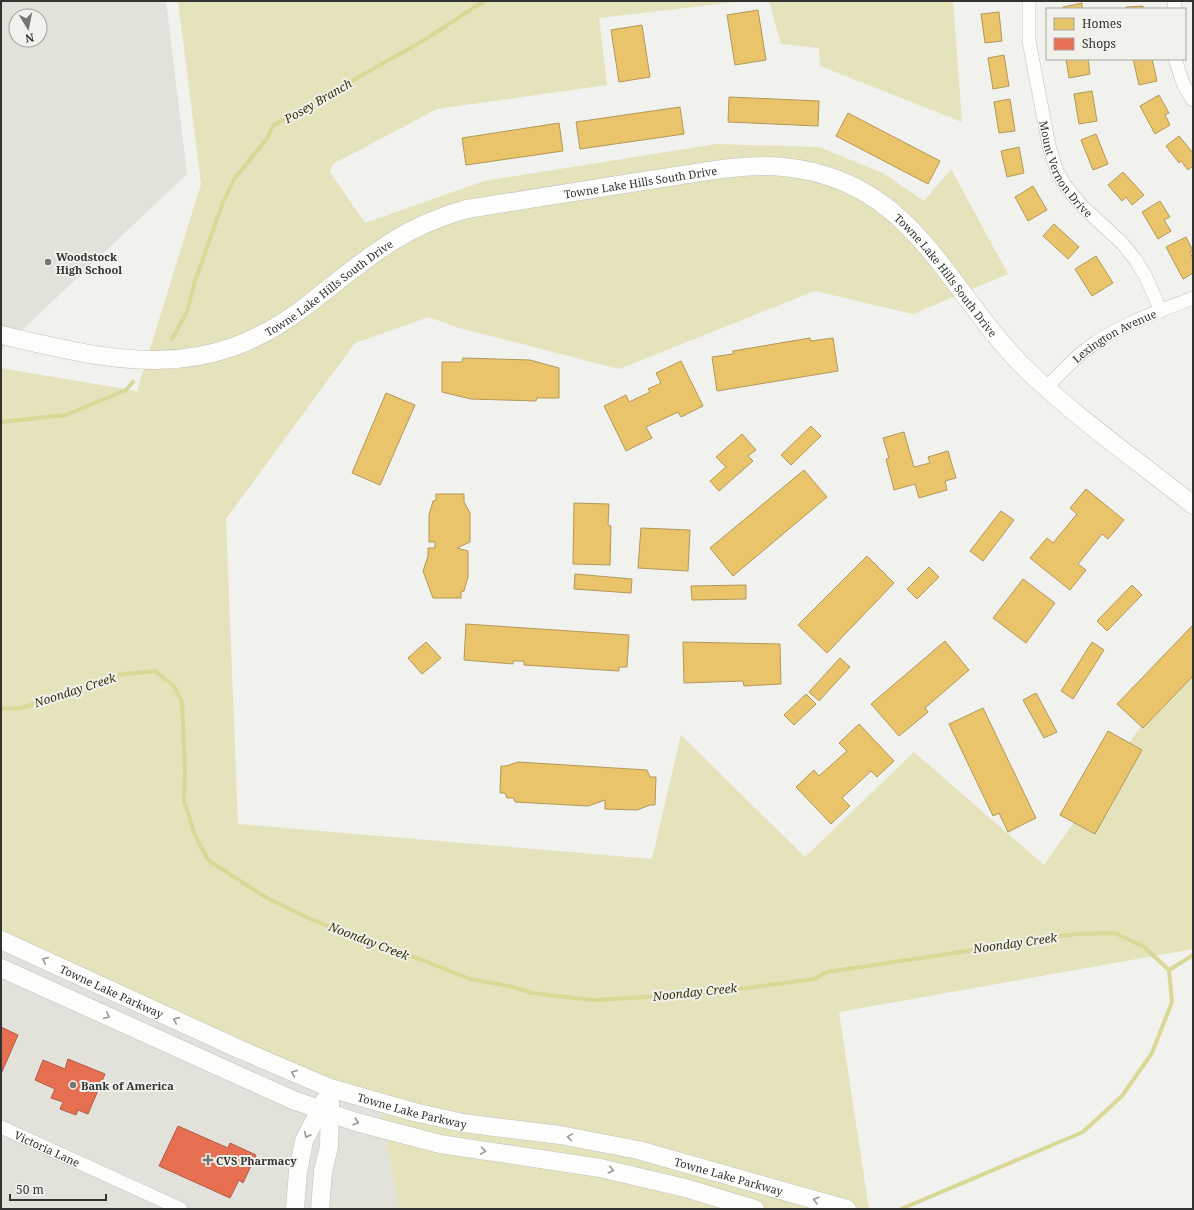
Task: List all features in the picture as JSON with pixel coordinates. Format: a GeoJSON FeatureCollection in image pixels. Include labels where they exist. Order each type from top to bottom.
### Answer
{"type":"FeatureCollection","features":[{"type":"Feature","properties":{"kind":"main road","name":"Towne Lake Hills South Drive"},"geometry":{"type":"LineString","coordinates":[[1,335],[63,348],[135,360],[175,360],[208,355],[244,344],[278,326],[394,239],[416,227],[450,214],[467,209],[663,178],[761,166],[785,167],[828,176],[862,190],[890,209],[922,240],[994,333],[1025,368],[1066,406],[1193,505]]}},
{"type":"Feature","properties":{"kind":"main road","name":"Towne Lake Parkway"},"geometry":{"type":"LineString","coordinates":[[1,940],[239,1049],[330,1088],[414,1112],[463,1123],[560,1135],[638,1150],[847,1209]]}},
{"type":"Feature","properties":{"kind":"main road"},"geometry":{"type":"LineString","coordinates":[[1,968],[213,1065],[324,1112],[402,1135],[440,1144],[600,1168],[685,1188],[754,1209]]}},
{"type":"Feature","properties":{"kind":"main road"},"geometry":{"type":"LineString","coordinates":[[295,1209],[298,1172],[304,1141],[324,1112],[330,1088]]}},
{"type":"Feature","properties":{"kind":"main road"},"geometry":{"type":"LineString","coordinates":[[320,1209],[324,1171],[329,1147],[324,1112]]}},
{"type":"Feature","properties":{"kind":"street","name":"Mount Vernon Drive"},"geometry":{"type":"LineString","coordinates":[[1029,1],[1029,41],[1049,146],[1057,171],[1075,198],[1122,243],[1135,259],[1145,275],[1161,311]]}},
{"type":"Feature","properties":{"kind":"street"},"geometry":{"type":"LineString","coordinates":[[1175,60],[1184,86],[1193,100]]}},
{"type":"Feature","properties":{"kind":"street","name":"Lexington Avenue"},"geometry":{"type":"LineString","coordinates":[[1046,388],[1072,361],[1103,338],[1133,322],[1193,298]]}},
{"type":"Feature","properties":{"kind":"street","name":"Victoria Lane"},"geometry":{"type":"LineString","coordinates":[[1,1128],[181,1209]]}},
{"type":"Feature","properties":{"kind":"shaded area","name":"Woodstock High School"},"geometry":{"type":"Polygon","coordinates":[[[1,1],[166,1],[187,174],[1,350],[1,1]]]}},
{"type":"Feature","properties":{"kind":"shaded area"},"geometry":{"type":"Polygon","coordinates":[[[1,938],[380,1105],[399,1209],[1,1209],[1,938]]]}},
{"type":"Feature","properties":{"kind":"green space"},"geometry":{"type":"Polygon","coordinates":[[[178,1],[745,1],[599,18],[607,85],[437,109],[333,164],[330,172],[365,223],[484,181],[716,144],[819,147],[885,174],[924,201],[951,169],[1008,274],[913,314],[815,291],[619,369],[459,328],[429,317],[355,343],[226,519],[238,824],[652,859],[681,735],[805,857],[914,752],[1044,865],[1193,651],[1193,949],[839,1012],[869,1209],[399,1209],[380,1105],[1,938],[1,368],[137,391],[201,184],[178,1]]]}},
{"type":"Feature","properties":{"kind":"green space"},"geometry":{"type":"Polygon","coordinates":[[[769,1],[953,1],[962,122],[820,66],[819,48],[781,44],[769,1]]]}},
{"type":"Feature","properties":{"kind":"building: Homes"},"geometry":{"type":"Polygon","coordinates":[[[1082,3],[1082,8],[1063,7],[1082,3]]]}},
{"type":"Feature","properties":{"kind":"building: Homes"},"geometry":{"type":"Polygon","coordinates":[[[1143,6],[1143,8],[1126,8],[1143,6]]]}},
{"type":"Feature","properties":{"kind":"building: Homes"},"geometry":{"type":"Polygon","coordinates":[[[758,10],[766,60],[735,65],[727,15],[758,10]]]}},
{"type":"Feature","properties":{"kind":"building: Homes"},"geometry":{"type":"Polygon","coordinates":[[[999,12],[1002,41],[985,43],[981,14],[999,12]]]}},
{"type":"Feature","properties":{"kind":"building: Homes"},"geometry":{"type":"Polygon","coordinates":[[[642,25],[650,77],[619,82],[611,30],[642,25]]]}},
{"type":"Feature","properties":{"kind":"building: Homes"},"geometry":{"type":"Polygon","coordinates":[[[1004,55],[1009,86],[993,89],[988,58],[1004,55]]]}},
{"type":"Feature","properties":{"kind":"building: Homes"},"geometry":{"type":"Polygon","coordinates":[[[1066,60],[1088,60],[1090,74],[1069,78],[1066,60]]]}},
{"type":"Feature","properties":{"kind":"building: Homes"},"geometry":{"type":"Polygon","coordinates":[[[1133,60],[1152,60],[1157,81],[1139,85],[1133,60]]]}},
{"type":"Feature","properties":{"kind":"building: Homes"},"geometry":{"type":"Polygon","coordinates":[[[1092,91],[1097,121],[1079,124],[1074,94],[1092,91]]]}},
{"type":"Feature","properties":{"kind":"building: Homes"},"geometry":{"type":"Polygon","coordinates":[[[1159,95],[1169,113],[1165,115],[1170,125],[1155,134],[1140,106],[1159,95]]]}},
{"type":"Feature","properties":{"kind":"building: Homes"},"geometry":{"type":"Polygon","coordinates":[[[729,97],[819,101],[818,126],[728,122],[729,97]]]}},
{"type":"Feature","properties":{"kind":"building: Homes"},"geometry":{"type":"Polygon","coordinates":[[[1010,99],[1015,131],[999,133],[994,102],[1010,99]]]}},
{"type":"Feature","properties":{"kind":"building: Homes"},"geometry":{"type":"Polygon","coordinates":[[[680,107],[684,134],[580,149],[576,122],[680,107]]]}},
{"type":"Feature","properties":{"kind":"building: Homes"},"geometry":{"type":"Polygon","coordinates":[[[848,113],[940,161],[928,184],[836,136],[848,113]]]}},
{"type":"Feature","properties":{"kind":"building: Homes"},"geometry":{"type":"Polygon","coordinates":[[[559,123],[563,151],[466,165],[462,138],[559,123]]]}},
{"type":"Feature","properties":{"kind":"building: Homes"},"geometry":{"type":"Polygon","coordinates":[[[1096,134],[1108,164],[1093,170],[1081,140],[1096,134]]]}},
{"type":"Feature","properties":{"kind":"building: Homes"},"geometry":{"type":"Polygon","coordinates":[[[1179,136],[1193,153],[1193,166],[1188,170],[1181,161],[1179,163],[1166,146],[1179,136]]]}},
{"type":"Feature","properties":{"kind":"building: Homes"},"geometry":{"type":"Polygon","coordinates":[[[1019,147],[1024,173],[1007,177],[1001,151],[1019,147]]]}},
{"type":"Feature","properties":{"kind":"building: Homes"},"geometry":{"type":"Polygon","coordinates":[[[1123,172],[1144,195],[1132,205],[1126,197],[1122,201],[1108,185],[1123,172]]]}},
{"type":"Feature","properties":{"kind":"building: Homes"},"geometry":{"type":"Polygon","coordinates":[[[1033,186],[1047,210],[1028,221],[1015,197],[1033,186]]]}},
{"type":"Feature","properties":{"kind":"building: Homes"},"geometry":{"type":"Polygon","coordinates":[[[1160,201],[1170,217],[1164,220],[1171,231],[1158,239],[1142,212],[1160,201]]]}},
{"type":"Feature","properties":{"kind":"building: Homes"},"geometry":{"type":"Polygon","coordinates":[[[1054,224],[1079,247],[1068,259],[1043,236],[1054,224]]]}},
{"type":"Feature","properties":{"kind":"building: Homes"},"geometry":{"type":"Polygon","coordinates":[[[1186,237],[1193,251],[1190,252],[1193,259],[1193,273],[1183,279],[1166,247],[1186,237]]]}},
{"type":"Feature","properties":{"kind":"building: Homes"},"geometry":{"type":"Polygon","coordinates":[[[1096,256],[1113,283],[1092,296],[1075,269],[1096,256]]]}},
{"type":"Feature","properties":{"kind":"building: Homes"},"geometry":{"type":"Polygon","coordinates":[[[810,338],[811,341],[833,338],[838,371],[717,391],[712,357],[733,354],[733,351],[810,338]]]}},
{"type":"Feature","properties":{"kind":"building: Homes"},"geometry":{"type":"Polygon","coordinates":[[[463,358],[530,360],[559,368],[559,398],[537,398],[536,401],[471,399],[442,392],[442,362],[462,362],[463,358]]]}},
{"type":"Feature","properties":{"kind":"building: Homes"},"geometry":{"type":"Polygon","coordinates":[[[681,361],[703,406],[681,417],[678,412],[646,427],[652,438],[626,451],[604,406],[626,395],[629,402],[650,392],[648,389],[661,383],[656,373],[681,361]]]}},
{"type":"Feature","properties":{"kind":"building: Homes"},"geometry":{"type":"Polygon","coordinates":[[[386,393],[415,405],[380,485],[352,473],[386,393]]]}},
{"type":"Feature","properties":{"kind":"building: Homes"},"geometry":{"type":"Polygon","coordinates":[[[811,426],[821,436],[791,465],[781,455],[811,426]]]}},
{"type":"Feature","properties":{"kind":"building: Homes"},"geometry":{"type":"Polygon","coordinates":[[[904,432],[914,467],[930,463],[928,457],[948,451],[956,478],[945,481],[947,490],[919,498],[915,484],[894,490],[886,459],[889,458],[883,438],[904,432]]]}},
{"type":"Feature","properties":{"kind":"building: Homes"},"geometry":{"type":"Polygon","coordinates":[[[742,434],[756,450],[748,456],[753,461],[719,491],[710,481],[726,467],[716,457],[742,434]]]}},
{"type":"Feature","properties":{"kind":"building: Homes"},"geometry":{"type":"Polygon","coordinates":[[[804,470],[827,497],[733,576],[710,548],[804,470]]]}},
{"type":"Feature","properties":{"kind":"building: Homes"},"geometry":{"type":"Polygon","coordinates":[[[1086,489],[1124,520],[1108,539],[1102,534],[1078,564],[1086,570],[1070,590],[1030,558],[1047,538],[1053,543],[1077,514],[1070,508],[1086,489]]]}},
{"type":"Feature","properties":{"kind":"building: Homes"},"geometry":{"type":"Polygon","coordinates":[[[436,494],[464,494],[464,502],[470,513],[470,542],[457,548],[468,551],[468,577],[464,591],[461,592],[461,598],[433,598],[423,571],[428,556],[428,548],[435,548],[435,542],[429,542],[429,515],[433,501],[436,500],[436,494]]]}},
{"type":"Feature","properties":{"kind":"building: Homes"},"geometry":{"type":"Polygon","coordinates":[[[574,503],[609,504],[608,525],[611,526],[610,565],[573,564],[574,503]]]}},
{"type":"Feature","properties":{"kind":"building: Homes"},"geometry":{"type":"Polygon","coordinates":[[[1001,511],[1014,520],[983,561],[970,551],[1001,511]]]}},
{"type":"Feature","properties":{"kind":"building: Homes"},"geometry":{"type":"Polygon","coordinates":[[[641,528],[690,530],[688,571],[638,568],[641,528]]]}},
{"type":"Feature","properties":{"kind":"building: Homes"},"geometry":{"type":"Polygon","coordinates":[[[867,556],[894,583],[827,653],[798,625],[867,556]]]}},
{"type":"Feature","properties":{"kind":"building: Homes"},"geometry":{"type":"Polygon","coordinates":[[[929,567],[939,577],[917,599],[907,589],[929,567]]]}},
{"type":"Feature","properties":{"kind":"building: Homes"},"geometry":{"type":"Polygon","coordinates":[[[575,574],[632,579],[631,593],[574,589],[575,574]]]}},
{"type":"Feature","properties":{"kind":"building: Homes"},"geometry":{"type":"Polygon","coordinates":[[[1023,579],[1055,603],[1026,643],[993,618],[1023,579]]]}},
{"type":"Feature","properties":{"kind":"building: Homes"},"geometry":{"type":"Polygon","coordinates":[[[746,585],[746,599],[692,600],[691,586],[746,585]]]}},
{"type":"Feature","properties":{"kind":"building: Homes"},"geometry":{"type":"Polygon","coordinates":[[[1132,585],[1142,595],[1107,631],[1097,621],[1132,585]]]}},
{"type":"Feature","properties":{"kind":"building: Homes"},"geometry":{"type":"Polygon","coordinates":[[[466,624],[629,635],[627,667],[619,667],[619,671],[524,665],[524,661],[513,661],[513,664],[464,660],[466,624]]]}},
{"type":"Feature","properties":{"kind":"building: Homes"},"geometry":{"type":"Polygon","coordinates":[[[1193,625],[1193,676],[1143,728],[1117,704],[1193,625]]]}},
{"type":"Feature","properties":{"kind":"building: Homes"},"geometry":{"type":"Polygon","coordinates":[[[945,641],[969,670],[925,708],[928,712],[899,736],[871,704],[945,641]]]}},
{"type":"Feature","properties":{"kind":"building: Homes"},"geometry":{"type":"Polygon","coordinates":[[[426,642],[441,658],[422,674],[408,658],[426,642]]]}},
{"type":"Feature","properties":{"kind":"building: Homes"},"geometry":{"type":"Polygon","coordinates":[[[683,642],[780,644],[781,684],[744,686],[743,681],[684,683],[683,642]]]}},
{"type":"Feature","properties":{"kind":"building: Homes"},"geometry":{"type":"Polygon","coordinates":[[[1092,642],[1104,650],[1073,699],[1061,691],[1092,642]]]}},
{"type":"Feature","properties":{"kind":"building: Homes"},"geometry":{"type":"Polygon","coordinates":[[[840,658],[850,667],[819,701],[809,692],[840,658]]]}},
{"type":"Feature","properties":{"kind":"building: Homes"},"geometry":{"type":"Polygon","coordinates":[[[1036,693],[1057,732],[1044,738],[1023,700],[1036,693]]]}},
{"type":"Feature","properties":{"kind":"building: Homes"},"geometry":{"type":"Polygon","coordinates":[[[806,694],[816,704],[794,725],[784,715],[806,694]]]}},
{"type":"Feature","properties":{"kind":"building: Homes"},"geometry":{"type":"Polygon","coordinates":[[[983,708],[1036,818],[1008,832],[999,813],[993,816],[949,724],[983,708]]]}},
{"type":"Feature","properties":{"kind":"building: Homes"},"geometry":{"type":"Polygon","coordinates":[[[859,724],[894,761],[877,777],[871,771],[842,798],[850,806],[831,824],[796,787],[814,770],[819,776],[847,751],[839,743],[859,724]]]}},
{"type":"Feature","properties":{"kind":"building: Homes"},"geometry":{"type":"Polygon","coordinates":[[[1108,731],[1142,750],[1095,834],[1060,815],[1108,731]]]}},
{"type":"Feature","properties":{"kind":"building: Homes"},"geometry":{"type":"Polygon","coordinates":[[[518,762],[647,770],[650,777],[656,777],[655,805],[650,805],[637,810],[605,809],[605,800],[588,806],[515,802],[514,798],[507,798],[505,793],[500,793],[501,766],[518,762]]]}},
{"type":"Feature","properties":{"kind":"building: Shops"},"geometry":{"type":"Polygon","coordinates":[[[1,1027],[18,1035],[1,1074],[1,1027]]]}},
{"type":"Feature","properties":{"kind":"building: Shops","name":"Bank of America"},"geometry":{"type":"Polygon","coordinates":[[[68,1059],[105,1074],[88,1114],[78,1110],[76,1115],[60,1109],[63,1102],[51,1098],[55,1089],[35,1080],[43,1060],[65,1069],[68,1059]]]}},
{"type":"Feature","properties":{"kind":"building: Shops","name":"CVS Pharmacy"},"geometry":{"type":"Polygon","coordinates":[[[178,1126],[228,1148],[230,1143],[256,1155],[243,1183],[239,1180],[230,1198],[159,1166],[178,1126]]]}},
{"type":"Feature","properties":{"kind":"waterway","name":"Posey Branch"},"geometry":{"type":"LineString","coordinates":[[172,339],[187,312],[195,281],[222,205],[234,179],[266,140],[274,125],[426,39],[484,1]]}},
{"type":"Feature","properties":{"kind":"waterway","name":"Posey Branch"},"geometry":{"type":"LineString","coordinates":[[1,422],[66,415],[126,390],[133,382]]}},
{"type":"Feature","properties":{"kind":"waterway","name":"Noonday Creek"},"geometry":{"type":"LineString","coordinates":[[1,709],[22,708],[117,675],[155,671],[174,686],[182,702],[185,771],[184,801],[195,835],[208,860],[265,897],[339,931],[420,959],[470,979],[514,987],[531,993],[593,1000],[724,991],[814,979],[827,972],[1007,945],[1033,939],[1077,934],[1115,933],[1144,947],[1169,970],[1172,1002],[1152,1053],[1122,1096],[1083,1132],[901,1209]]}},
{"type":"Feature","properties":{"kind":"waterway"},"geometry":{"type":"LineString","coordinates":[[1169,970],[1193,955]]}},
{"type":"Feature","properties":{"kind":"place","name":"Woodstock High School"},"geometry":{"type":"Point","coordinates":[48,262]}},
{"type":"Feature","properties":{"kind":"place","name":"Bank of America"},"geometry":{"type":"Point","coordinates":[73,1085]}},
{"type":"Feature","properties":{"kind":"place","name":"CVS Pharmacy"},"geometry":{"type":"Point","coordinates":[208,1160]}}]}
